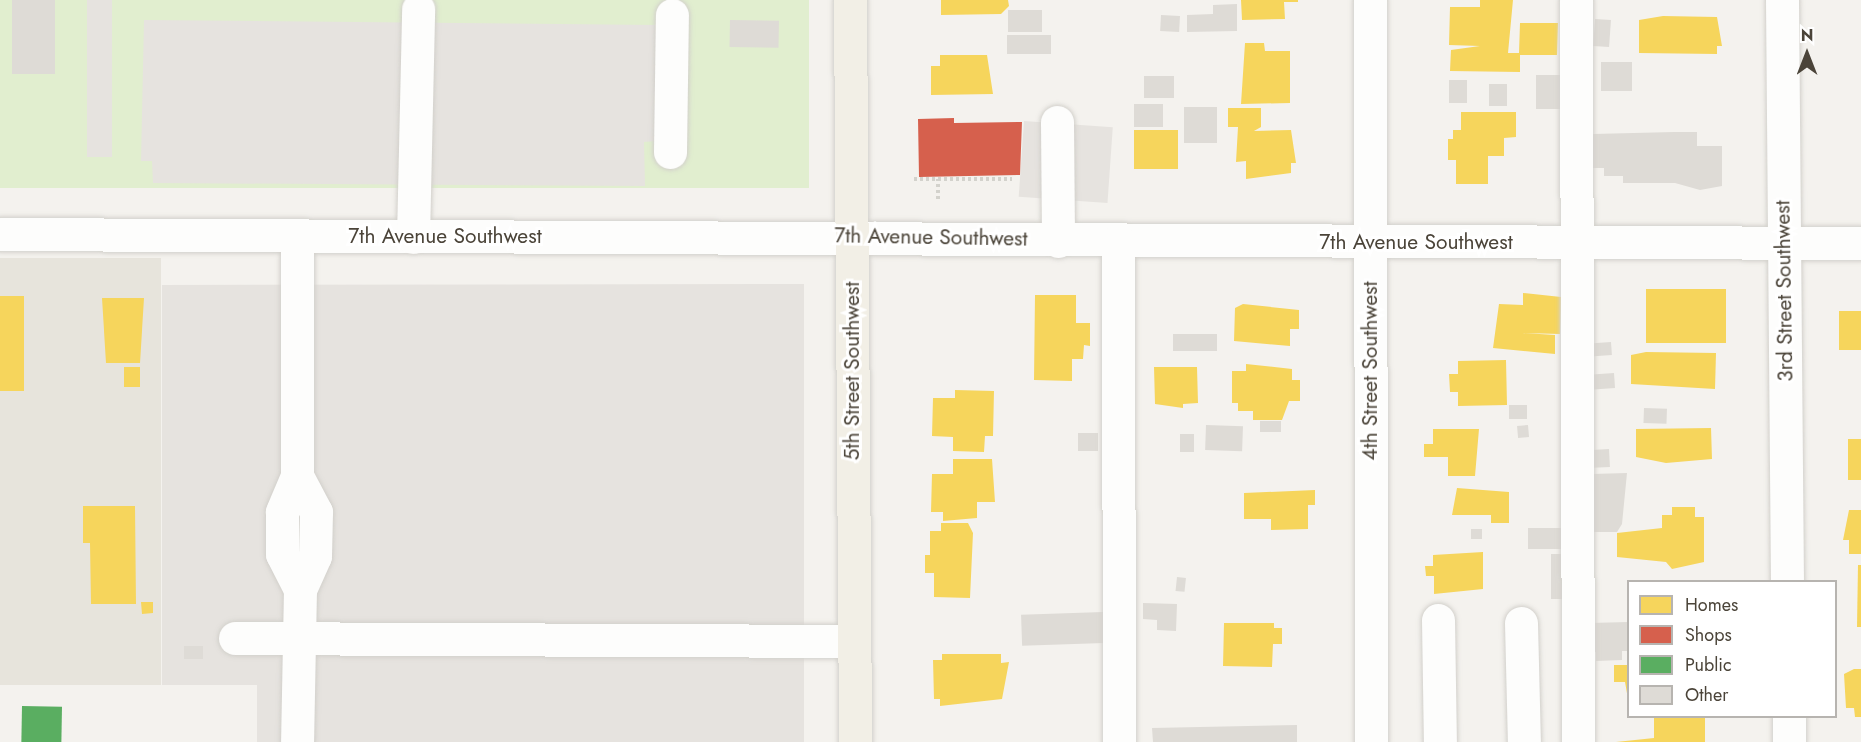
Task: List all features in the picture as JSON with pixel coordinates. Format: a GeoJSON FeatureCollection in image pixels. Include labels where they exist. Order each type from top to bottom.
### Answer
{"type":"FeatureCollection","features":[{"type":"Feature","properties":{"kind":"main road","name":"5th Street Southwest"},"geometry":{"type":"LineString","coordinates":[[850,0],[855,742]]}},
{"type":"Feature","properties":{"kind":"street","name":"4th Street Southwest"},"geometry":{"type":"LineString","coordinates":[[1370,0],[1371,742]]}},
{"type":"Feature","properties":{"kind":"street"},"geometry":{"type":"LineString","coordinates":[[1576,0],[1579,243],[1578,742]]}},
{"type":"Feature","properties":{"kind":"street","name":"3rd Street Southwest"},"geometry":{"type":"LineString","coordinates":[[1782,0],[1787,580]]}},
{"type":"Feature","properties":{"kind":"street"},"geometry":{"type":"LineString","coordinates":[[413,237],[418,9]]}},
{"type":"Feature","properties":{"kind":"street"},"geometry":{"type":"LineString","coordinates":[[670,152],[672,15]]}},
{"type":"Feature","properties":{"kind":"street"},"geometry":{"type":"LineString","coordinates":[[1057,122],[1058,241]]}},
{"type":"Feature","properties":{"kind":"street","name":"7th Avenue Southwest"},"geometry":{"type":"LineString","coordinates":[[0,234],[413,237],[851,234],[1058,241],[1861,243]]}},
{"type":"Feature","properties":{"kind":"street"},"geometry":{"type":"LineString","coordinates":[[297,236],[297,476],[282,512],[282,554],[300,590],[297,742]]}},
{"type":"Feature","properties":{"kind":"street"},"geometry":{"type":"LineString","coordinates":[[1118,241],[1119,742]]}},
{"type":"Feature","properties":{"kind":"street"},"geometry":{"type":"LineString","coordinates":[[1438,620],[1440,742]]}},
{"type":"Feature","properties":{"kind":"street"},"geometry":{"type":"LineString","coordinates":[[1521,623],[1524,742]]}},
{"type":"Feature","properties":{"kind":"street"},"geometry":{"type":"LineString","coordinates":[[235,638],[854,641]]}},
{"type":"Feature","properties":{"kind":"street"},"geometry":{"type":"LineString","coordinates":[[1789,718],[1789,742]]}},
{"type":"Feature","properties":{"kind":"path"},"geometry":{"type":"LineString","coordinates":[[914,179],[1012,179]]}},
{"type":"Feature","properties":{"kind":"path"},"geometry":{"type":"LineString","coordinates":[[938,179],[938,199]]}},
{"type":"Feature","properties":{"kind":"shaded area"},"geometry":{"type":"Polygon","coordinates":[[[87,0],[112,0],[112,157],[87,157],[87,0]]]}},
{"type":"Feature","properties":{"kind":"shaded area"},"geometry":{"type":"Polygon","coordinates":[[[144,20],[657,25],[656,141],[644,142],[645,186],[153,183],[152,161],[141,161],[144,20]]]}},
{"type":"Feature","properties":{"kind":"shaded area"},"geometry":{"type":"Polygon","coordinates":[[[1024,121],[1113,127],[1107,203],[1019,197],[1024,121]]]}},
{"type":"Feature","properties":{"kind":"shaded area"},"geometry":{"type":"Polygon","coordinates":[[[0,258],[161,258],[161,685],[0,685],[0,258]]]}},
{"type":"Feature","properties":{"kind":"shaded area"},"geometry":{"type":"Polygon","coordinates":[[[804,284],[804,742],[257,742],[257,685],[162,685],[162,285],[804,284]]]}},
{"type":"Feature","properties":{"kind":"green space"},"geometry":{"type":"Polygon","coordinates":[[[0,0],[809,0],[809,188],[0,188],[0,0]]]}},
{"type":"Feature","properties":{"kind":"building: Homes"},"geometry":{"type":"Polygon","coordinates":[[[941,0],[1008,0],[1009,6],[1001,14],[941,15],[941,0]]]}},
{"type":"Feature","properties":{"kind":"building: Homes"},"geometry":{"type":"Polygon","coordinates":[[[1241,0],[1298,0],[1298,2],[1284,2],[1285,19],[1242,20],[1241,0]]]}},
{"type":"Feature","properties":{"kind":"building: Homes"},"geometry":{"type":"Polygon","coordinates":[[[1480,0],[1513,0],[1508,53],[1519,53],[1520,23],[1558,23],[1557,55],[1520,55],[1520,72],[1450,71],[1451,50],[1480,46],[1449,45],[1450,7],[1480,7],[1480,0]]]}},
{"type":"Feature","properties":{"kind":"building: Homes"},"geometry":{"type":"Polygon","coordinates":[[[1663,16],[1717,17],[1722,46],[1717,46],[1717,54],[1639,53],[1639,20],[1663,16]]]}},
{"type":"Feature","properties":{"kind":"building: Homes"},"geometry":{"type":"Polygon","coordinates":[[[1245,43],[1264,43],[1265,51],[1290,51],[1290,103],[1241,104],[1245,43]]]}},
{"type":"Feature","properties":{"kind":"building: Homes"},"geometry":{"type":"Polygon","coordinates":[[[940,55],[987,55],[993,94],[931,95],[931,66],[940,66],[940,55]]]}},
{"type":"Feature","properties":{"kind":"building: Homes"},"geometry":{"type":"Polygon","coordinates":[[[1228,108],[1261,108],[1261,127],[1254,131],[1291,130],[1296,163],[1291,163],[1291,173],[1246,179],[1246,161],[1236,162],[1238,127],[1228,127],[1228,108]]]}},
{"type":"Feature","properties":{"kind":"building: Homes"},"geometry":{"type":"Polygon","coordinates":[[[1461,112],[1516,112],[1516,137],[1504,138],[1504,156],[1488,156],[1488,184],[1456,184],[1456,160],[1448,160],[1448,139],[1453,139],[1453,130],[1461,130],[1461,112]]]}},
{"type":"Feature","properties":{"kind":"building: Homes"},"geometry":{"type":"Polygon","coordinates":[[[1134,130],[1178,130],[1178,169],[1134,169],[1134,130]]]}},
{"type":"Feature","properties":{"kind":"building: Homes"},"geometry":{"type":"Polygon","coordinates":[[[1646,289],[1726,289],[1726,343],[1646,343],[1646,289]]]}},
{"type":"Feature","properties":{"kind":"building: Homes"},"geometry":{"type":"Polygon","coordinates":[[[1523,293],[1561,297],[1560,334],[1522,333],[1555,335],[1555,354],[1493,348],[1499,304],[1523,305],[1523,293]]]}},
{"type":"Feature","properties":{"kind":"building: Homes"},"geometry":{"type":"Polygon","coordinates":[[[1035,295],[1076,295],[1076,323],[1090,323],[1090,346],[1084,345],[1083,359],[1072,359],[1072,381],[1034,380],[1035,295]]]}},
{"type":"Feature","properties":{"kind":"building: Homes"},"geometry":{"type":"Polygon","coordinates":[[[0,296],[24,296],[24,391],[0,391],[0,296]]]}},
{"type":"Feature","properties":{"kind":"building: Homes"},"geometry":{"type":"Polygon","coordinates":[[[102,298],[144,298],[140,363],[106,363],[102,298]]]}},
{"type":"Feature","properties":{"kind":"building: Homes"},"geometry":{"type":"Polygon","coordinates":[[[1243,304],[1299,310],[1299,329],[1290,329],[1290,346],[1234,341],[1235,308],[1243,304]]]}},
{"type":"Feature","properties":{"kind":"building: Homes"},"geometry":{"type":"Polygon","coordinates":[[[1839,311],[1861,311],[1861,350],[1839,350],[1839,311]]]}},
{"type":"Feature","properties":{"kind":"building: Homes"},"geometry":{"type":"Polygon","coordinates":[[[1646,352],[1716,353],[1715,389],[1631,384],[1631,355],[1646,352]]]}},
{"type":"Feature","properties":{"kind":"building: Homes"},"geometry":{"type":"Polygon","coordinates":[[[1506,360],[1507,405],[1458,406],[1458,392],[1450,392],[1449,374],[1458,374],[1458,361],[1506,360]]]}},
{"type":"Feature","properties":{"kind":"building: Homes"},"geometry":{"type":"Polygon","coordinates":[[[1246,364],[1292,369],[1292,380],[1300,380],[1300,401],[1289,401],[1282,420],[1253,420],[1253,411],[1238,411],[1238,403],[1232,403],[1232,371],[1246,371],[1246,364]]]}},
{"type":"Feature","properties":{"kind":"building: Homes"},"geometry":{"type":"Polygon","coordinates":[[[124,367],[140,367],[140,387],[124,387],[124,367]]]}},
{"type":"Feature","properties":{"kind":"building: Homes"},"geometry":{"type":"Polygon","coordinates":[[[1154,367],[1197,367],[1198,403],[1183,404],[1183,408],[1155,404],[1154,367]]]}},
{"type":"Feature","properties":{"kind":"building: Homes"},"geometry":{"type":"Polygon","coordinates":[[[955,390],[994,391],[993,436],[985,436],[984,452],[953,451],[953,437],[932,436],[933,398],[955,398],[955,390]]]}},
{"type":"Feature","properties":{"kind":"building: Homes"},"geometry":{"type":"Polygon","coordinates":[[[1711,428],[1712,459],[1666,463],[1636,457],[1636,429],[1711,428]]]}},
{"type":"Feature","properties":{"kind":"building: Homes"},"geometry":{"type":"Polygon","coordinates":[[[1433,429],[1479,429],[1475,476],[1448,476],[1448,457],[1424,457],[1424,444],[1433,444],[1433,429]]]}},
{"type":"Feature","properties":{"kind":"building: Homes"},"geometry":{"type":"Polygon","coordinates":[[[1848,439],[1861,439],[1861,480],[1848,480],[1848,439]]]}},
{"type":"Feature","properties":{"kind":"building: Homes"},"geometry":{"type":"Polygon","coordinates":[[[953,459],[992,459],[995,502],[977,502],[977,518],[943,521],[943,512],[931,512],[932,474],[953,474],[953,459]]]}},
{"type":"Feature","properties":{"kind":"building: Homes"},"geometry":{"type":"Polygon","coordinates":[[[1457,488],[1509,492],[1509,523],[1491,523],[1491,515],[1452,515],[1457,488]]]}},
{"type":"Feature","properties":{"kind":"building: Homes"},"geometry":{"type":"Polygon","coordinates":[[[1315,490],[1315,505],[1308,505],[1308,529],[1271,530],[1271,519],[1244,519],[1244,493],[1315,490]]]}},
{"type":"Feature","properties":{"kind":"building: Homes"},"geometry":{"type":"Polygon","coordinates":[[[83,506],[135,506],[136,604],[91,604],[90,543],[83,543],[83,506]]]}},
{"type":"Feature","properties":{"kind":"building: Homes"},"geometry":{"type":"Polygon","coordinates":[[[1672,507],[1695,507],[1695,517],[1704,517],[1704,562],[1672,569],[1666,562],[1617,557],[1617,533],[1662,528],[1662,515],[1672,515],[1672,507]]]}},
{"type":"Feature","properties":{"kind":"building: Homes"},"geometry":{"type":"Polygon","coordinates":[[[1849,510],[1861,510],[1861,554],[1849,554],[1849,540],[1843,540],[1849,510]]]}},
{"type":"Feature","properties":{"kind":"building: Homes"},"geometry":{"type":"Polygon","coordinates":[[[941,523],[968,523],[973,533],[970,598],[934,597],[934,573],[925,573],[925,555],[930,555],[930,531],[941,531],[941,523]]]}},
{"type":"Feature","properties":{"kind":"building: Homes"},"geometry":{"type":"Polygon","coordinates":[[[1483,552],[1483,589],[1434,594],[1434,576],[1426,576],[1425,566],[1433,566],[1433,555],[1483,552]]]}},
{"type":"Feature","properties":{"kind":"building: Homes"},"geometry":{"type":"Polygon","coordinates":[[[1858,565],[1861,565],[1861,627],[1857,627],[1858,565]]]}},
{"type":"Feature","properties":{"kind":"building: Homes"},"geometry":{"type":"Polygon","coordinates":[[[141,602],[153,602],[153,613],[142,614],[141,602]]]}},
{"type":"Feature","properties":{"kind":"building: Homes"},"geometry":{"type":"Polygon","coordinates":[[[1224,623],[1274,623],[1274,628],[1282,628],[1282,644],[1273,644],[1272,667],[1223,666],[1224,623]]]}},
{"type":"Feature","properties":{"kind":"building: Homes"},"geometry":{"type":"Polygon","coordinates":[[[942,654],[1001,654],[1001,663],[1009,662],[1002,699],[940,706],[940,699],[934,699],[933,660],[942,660],[942,654]]]}},
{"type":"Feature","properties":{"kind":"building: Homes"},"geometry":{"type":"Polygon","coordinates":[[[1614,665],[1627,665],[1627,693],[1625,682],[1614,682],[1614,665]]]}},
{"type":"Feature","properties":{"kind":"building: Homes"},"geometry":{"type":"Polygon","coordinates":[[[1854,669],[1861,669],[1861,717],[1855,717],[1854,708],[1846,708],[1844,674],[1854,669]]]}},
{"type":"Feature","properties":{"kind":"building: Homes"},"geometry":{"type":"Polygon","coordinates":[[[1654,718],[1705,718],[1705,742],[1616,742],[1654,738],[1654,718]]]}},
{"type":"Feature","properties":{"kind":"building: Shops"},"geometry":{"type":"Polygon","coordinates":[[[954,118],[954,123],[1022,122],[1020,175],[919,177],[918,119],[954,118]]]}},
{"type":"Feature","properties":{"kind":"building: Public"},"geometry":{"type":"Polygon","coordinates":[[[22,706],[62,707],[61,742],[21,742],[22,706]]]}},
{"type":"Feature","properties":{"kind":"building: Other"},"geometry":{"type":"Polygon","coordinates":[[[12,0],[55,0],[55,74],[12,74],[12,0]]]}},
{"type":"Feature","properties":{"kind":"building: Other"},"geometry":{"type":"Polygon","coordinates":[[[1237,4],[1237,31],[1187,32],[1187,15],[1213,14],[1213,5],[1237,4]]]}},
{"type":"Feature","properties":{"kind":"building: Other"},"geometry":{"type":"Polygon","coordinates":[[[1008,10],[1042,10],[1042,32],[1008,32],[1008,10]]]}},
{"type":"Feature","properties":{"kind":"building: Other"},"geometry":{"type":"Polygon","coordinates":[[[1161,15],[1180,16],[1179,32],[1160,31],[1161,15]]]}},
{"type":"Feature","properties":{"kind":"building: Other"},"geometry":{"type":"Polygon","coordinates":[[[1595,19],[1611,20],[1609,47],[1593,46],[1595,19]]]}},
{"type":"Feature","properties":{"kind":"building: Other"},"geometry":{"type":"Polygon","coordinates":[[[730,20],[779,21],[779,48],[730,47],[730,20]]]}},
{"type":"Feature","properties":{"kind":"building: Other"},"geometry":{"type":"Polygon","coordinates":[[[1007,35],[1051,35],[1051,54],[1007,54],[1007,35]]]}},
{"type":"Feature","properties":{"kind":"building: Other"},"geometry":{"type":"Polygon","coordinates":[[[1601,62],[1632,62],[1632,91],[1601,91],[1601,62]]]}},
{"type":"Feature","properties":{"kind":"building: Other"},"geometry":{"type":"Polygon","coordinates":[[[1536,75],[1563,75],[1563,109],[1536,109],[1536,75]]]}},
{"type":"Feature","properties":{"kind":"building: Other"},"geometry":{"type":"Polygon","coordinates":[[[1144,76],[1174,76],[1174,98],[1144,98],[1144,76]]]}},
{"type":"Feature","properties":{"kind":"building: Other"},"geometry":{"type":"Polygon","coordinates":[[[1449,80],[1467,80],[1467,103],[1449,103],[1449,80]]]}},
{"type":"Feature","properties":{"kind":"building: Other"},"geometry":{"type":"Polygon","coordinates":[[[1489,84],[1507,84],[1507,106],[1489,106],[1489,84]]]}},
{"type":"Feature","properties":{"kind":"building: Other"},"geometry":{"type":"Polygon","coordinates":[[[1134,104],[1163,104],[1163,127],[1134,127],[1134,104]]]}},
{"type":"Feature","properties":{"kind":"building: Other"},"geometry":{"type":"Polygon","coordinates":[[[1184,107],[1217,107],[1217,143],[1184,143],[1184,107]]]}},
{"type":"Feature","properties":{"kind":"building: Other"},"geometry":{"type":"Polygon","coordinates":[[[1697,132],[1697,146],[1722,146],[1722,186],[1700,190],[1675,183],[1623,183],[1623,176],[1604,176],[1604,168],[1593,168],[1593,134],[1697,132]]]}},
{"type":"Feature","properties":{"kind":"building: Other"},"geometry":{"type":"Polygon","coordinates":[[[1173,334],[1217,334],[1217,351],[1173,351],[1173,334]]]}},
{"type":"Feature","properties":{"kind":"building: Other"},"geometry":{"type":"Polygon","coordinates":[[[1611,342],[1612,355],[1594,356],[1593,343],[1611,342]]]}},
{"type":"Feature","properties":{"kind":"building: Other"},"geometry":{"type":"Polygon","coordinates":[[[1614,373],[1615,388],[1590,390],[1589,375],[1614,373]]]}},
{"type":"Feature","properties":{"kind":"building: Other"},"geometry":{"type":"Polygon","coordinates":[[[1509,405],[1527,405],[1527,419],[1509,419],[1509,405]]]}},
{"type":"Feature","properties":{"kind":"building: Other"},"geometry":{"type":"Polygon","coordinates":[[[1644,408],[1667,409],[1666,424],[1643,423],[1644,408]]]}},
{"type":"Feature","properties":{"kind":"building: Other"},"geometry":{"type":"Polygon","coordinates":[[[1260,421],[1281,421],[1281,432],[1260,432],[1260,421]]]}},
{"type":"Feature","properties":{"kind":"building: Other"},"geometry":{"type":"Polygon","coordinates":[[[1206,425],[1243,426],[1242,451],[1205,450],[1206,425]]]}},
{"type":"Feature","properties":{"kind":"building: Other"},"geometry":{"type":"Polygon","coordinates":[[[1528,425],[1529,437],[1518,438],[1517,426],[1528,425]]]}},
{"type":"Feature","properties":{"kind":"building: Other"},"geometry":{"type":"Polygon","coordinates":[[[1078,433],[1098,433],[1098,451],[1078,451],[1078,433]]]}},
{"type":"Feature","properties":{"kind":"building: Other"},"geometry":{"type":"Polygon","coordinates":[[[1180,434],[1194,434],[1194,452],[1180,452],[1180,434]]]}},
{"type":"Feature","properties":{"kind":"building: Other"},"geometry":{"type":"Polygon","coordinates":[[[1609,449],[1610,467],[1593,468],[1592,450],[1609,449]]]}},
{"type":"Feature","properties":{"kind":"building: Other"},"geometry":{"type":"Polygon","coordinates":[[[1627,473],[1622,524],[1617,532],[1593,532],[1592,474],[1627,473]]]}},
{"type":"Feature","properties":{"kind":"building: Other"},"geometry":{"type":"Polygon","coordinates":[[[1528,528],[1562,528],[1562,549],[1528,549],[1528,528]]]}},
{"type":"Feature","properties":{"kind":"building: Other"},"geometry":{"type":"Polygon","coordinates":[[[1471,529],[1482,529],[1482,539],[1471,539],[1471,529]]]}},
{"type":"Feature","properties":{"kind":"building: Other"},"geometry":{"type":"Polygon","coordinates":[[[1551,554],[1566,554],[1566,599],[1551,599],[1551,554]]]}},
{"type":"Feature","properties":{"kind":"building: Other"},"geometry":{"type":"Polygon","coordinates":[[[1177,577],[1186,578],[1184,592],[1176,591],[1177,577]]]}},
{"type":"Feature","properties":{"kind":"building: Other"},"geometry":{"type":"Polygon","coordinates":[[[1143,603],[1177,604],[1176,631],[1157,630],[1157,620],[1143,619],[1143,603]]]}},
{"type":"Feature","properties":{"kind":"building: Other"},"geometry":{"type":"Polygon","coordinates":[[[1103,612],[1104,643],[1022,646],[1021,615],[1103,612]]]}},
{"type":"Feature","properties":{"kind":"building: Other"},"geometry":{"type":"Polygon","coordinates":[[[1627,622],[1627,651],[1622,651],[1622,660],[1596,661],[1596,652],[1590,653],[1590,623],[1627,622]]]}},
{"type":"Feature","properties":{"kind":"building: Other"},"geometry":{"type":"Polygon","coordinates":[[[184,646],[203,646],[203,659],[184,659],[184,646]]]}},
{"type":"Feature","properties":{"kind":"building: Other"},"geometry":{"type":"Polygon","coordinates":[[[1297,725],[1297,742],[1153,742],[1152,728],[1297,725]]]}}]}
